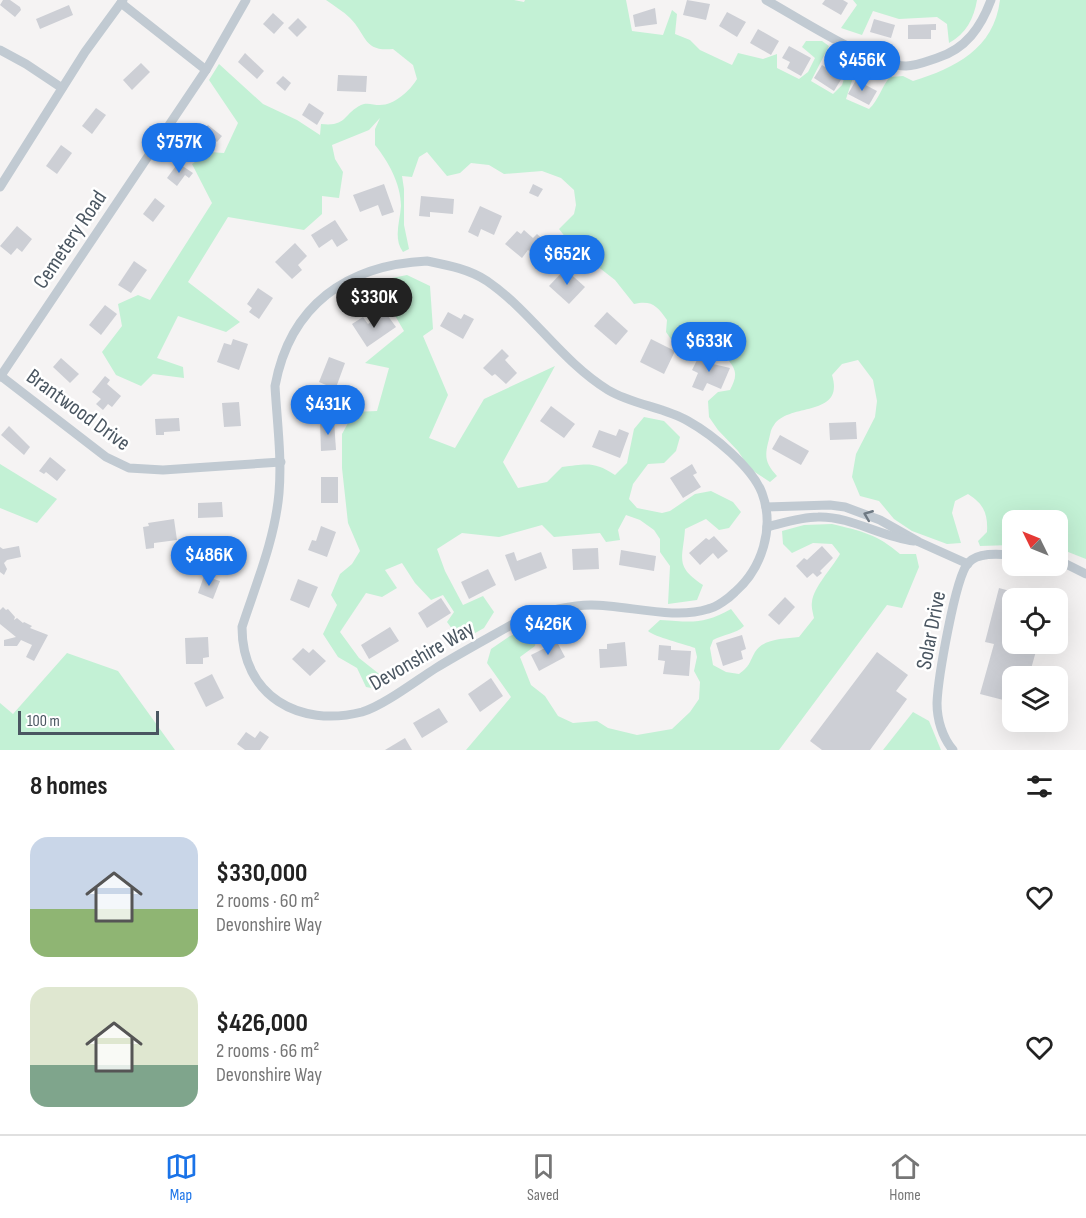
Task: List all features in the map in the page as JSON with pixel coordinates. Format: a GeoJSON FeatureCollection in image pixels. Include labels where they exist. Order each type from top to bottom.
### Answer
{"type":"FeatureCollection","features":[{"type":"Feature","properties":{"kind":"street","name":"Cemetery Road"},"geometry":{"type":"LineString","coordinates":[[0,377],[206,70],[246,0]]}},
{"type":"Feature","properties":{"kind":"street"},"geometry":{"type":"LineString","coordinates":[[766,0],[872,58],[907,66],[945,56],[964,45],[980,24],[991,0]]}},
{"type":"Feature","properties":{"kind":"street"},"geometry":{"type":"LineString","coordinates":[[0,187],[62,88],[122,2],[206,70]]}},
{"type":"Feature","properties":{"kind":"street"},"geometry":{"type":"LineString","coordinates":[[0,50],[62,88]]}},
{"type":"Feature","properties":{"kind":"street","name":"Devonshire Way"},"geometry":{"type":"LineString","coordinates":[[427,261],[459,268],[486,280],[521,309],[564,356],[609,391],[638,404],[687,420],[712,438],[749,472],[762,491],[766,507],[763,553],[754,572],[734,593],[709,609],[677,613],[589,605],[546,611],[520,620],[364,711],[334,716],[304,713],[279,703],[265,692],[246,658],[242,643],[242,627],[273,526],[279,495],[280,462],[275,386],[284,352],[294,330],[306,313],[343,283],[371,270],[402,262],[427,261]]}},
{"type":"Feature","properties":{"kind":"street","name":"Brantwood Drive"},"geometry":{"type":"LineString","coordinates":[[0,377],[106,458],[129,468],[163,470],[280,462]]}},
{"type":"Feature","properties":{"kind":"street"},"geometry":{"type":"LineString","coordinates":[[766,507],[821,505],[845,507],[880,520],[968,564],[978,557],[1002,556]]}},
{"type":"Feature","properties":{"kind":"street"},"geometry":{"type":"LineString","coordinates":[[766,527],[817,516],[849,522],[901,539],[920,542]]}},
{"type":"Feature","properties":{"kind":"street","name":"Solar Drive"},"geometry":{"type":"LineString","coordinates":[[953,750],[943,735],[937,703],[958,588],[968,564]]}},
{"type":"Feature","properties":{"kind":"street"},"geometry":{"type":"LineString","coordinates":[[1068,565],[1086,574]]}},
{"type":"Feature","properties":{"kind":"green space"},"geometry":{"type":"Polygon","coordinates":[[[326,0],[514,0],[524,2],[525,0],[626,0],[632,31],[663,35],[672,10],[677,14],[675,34],[690,40],[700,50],[732,65],[738,53],[763,59],[777,54],[777,68],[799,79],[808,72],[815,58],[802,47],[806,41],[822,41],[829,46],[811,81],[833,94],[842,85],[846,73],[831,66],[838,53],[858,62],[846,99],[869,109],[890,77],[903,76],[913,81],[943,70],[970,54],[990,32],[1000,0],[1086,0],[1086,559],[1068,552],[1068,510],[1002,510],[1002,545],[980,546],[978,541],[987,532],[986,515],[978,502],[968,494],[955,501],[952,513],[961,543],[947,544],[912,531],[894,519],[879,501],[860,496],[852,477],[856,454],[875,417],[877,401],[873,380],[858,360],[842,364],[832,375],[834,389],[831,398],[824,404],[782,418],[774,425],[766,458],[777,476],[770,482],[750,469],[709,417],[708,401],[718,392],[730,390],[735,378],[734,368],[729,361],[735,343],[724,325],[710,327],[695,353],[686,361],[666,332],[667,320],[660,311],[654,305],[634,304],[615,280],[574,248],[559,229],[574,214],[576,205],[574,190],[561,178],[542,171],[504,174],[489,165],[471,163],[460,173],[447,176],[427,152],[419,157],[412,177],[402,176],[404,225],[409,249],[403,252],[398,241],[401,206],[399,189],[385,158],[375,145],[375,129],[380,118],[369,130],[332,145],[335,159],[343,172],[339,198],[322,196],[322,214],[304,230],[228,217],[188,282],[240,322],[226,332],[178,316],[157,358],[183,367],[184,378],[153,374],[141,386],[116,375],[102,352],[122,326],[118,304],[138,295],[150,300],[212,203],[192,164],[210,152],[224,153],[238,123],[209,80],[219,64],[263,104],[297,120],[320,135],[321,124],[336,124],[363,104],[391,103],[406,92],[417,79],[413,65],[393,49],[376,48],[371,45],[350,18],[326,0]]]}},
{"type":"Feature","properties":{"kind":"green space"},"geometry":{"type":"Polygon","coordinates":[[[853,0],[977,0],[968,25],[949,43],[947,24],[937,17],[899,19],[873,11],[862,35],[841,28],[857,5],[853,0]]]}},
{"type":"Feature","properties":{"kind":"green space"},"geometry":{"type":"Polygon","coordinates":[[[407,275],[430,286],[433,329],[423,336],[448,395],[429,438],[455,448],[484,399],[555,366],[503,462],[518,488],[547,482],[562,467],[590,465],[601,467],[615,475],[627,463],[634,429],[644,417],[664,421],[680,437],[676,451],[664,463],[648,464],[633,484],[629,499],[637,508],[662,513],[670,511],[695,494],[711,491],[733,502],[741,512],[729,528],[719,530],[706,519],[685,529],[682,561],[688,572],[703,585],[697,600],[668,604],[670,566],[660,552],[660,539],[654,530],[640,520],[626,515],[618,530],[620,540],[606,542],[600,533],[554,537],[542,525],[499,537],[462,533],[437,549],[445,571],[463,605],[483,596],[494,612],[484,628],[461,641],[447,622],[454,612],[443,595],[431,600],[415,583],[402,563],[385,570],[397,588],[382,597],[366,593],[340,632],[359,658],[383,677],[382,690],[366,687],[357,668],[338,657],[323,634],[337,605],[331,595],[340,574],[352,564],[360,551],[348,523],[342,468],[342,434],[354,412],[377,411],[389,368],[365,363],[404,331],[390,307],[369,310],[355,293],[377,281],[407,275]]]}},
{"type":"Feature","properties":{"kind":"green space"},"geometry":{"type":"Polygon","coordinates":[[[0,464],[57,499],[37,523],[0,508],[0,464]]]}},
{"type":"Feature","properties":{"kind":"green space"},"geometry":{"type":"Polygon","coordinates":[[[832,524],[868,534],[900,554],[916,554],[919,567],[902,608],[887,605],[779,750],[466,750],[511,697],[487,663],[491,649],[510,636],[529,629],[537,635],[535,646],[520,657],[531,685],[545,696],[558,716],[573,723],[597,721],[608,728],[637,735],[672,729],[690,712],[699,699],[700,682],[694,671],[697,657],[695,648],[648,631],[660,620],[704,620],[731,609],[744,626],[713,640],[710,648],[713,665],[726,672],[739,674],[759,647],[775,640],[799,637],[814,618],[813,596],[840,554],[832,544],[813,543],[792,553],[783,544],[782,531],[804,525],[832,524]]]}},
{"type":"Feature","properties":{"kind":"green space"},"geometry":{"type":"Polygon","coordinates":[[[67,653],[118,671],[175,750],[0,750],[0,703],[13,714],[67,653]]]}},
{"type":"Feature","properties":{"kind":"green space"},"geometry":{"type":"Polygon","coordinates":[[[913,712],[929,721],[941,750],[883,750],[913,712]]]}},
{"type":"Feature","properties":{"kind":"building"},"geometry":{"type":"Polygon","coordinates":[[[3,0],[10,0],[20,7],[21,10],[15,17],[0,5],[3,0]]]}},
{"type":"Feature","properties":{"kind":"building"},"geometry":{"type":"Polygon","coordinates":[[[687,0],[710,4],[706,20],[683,15],[687,0]]]}},
{"type":"Feature","properties":{"kind":"building"},"geometry":{"type":"Polygon","coordinates":[[[825,0],[843,0],[848,3],[841,15],[822,4],[825,0]]]}},
{"type":"Feature","properties":{"kind":"building"},"geometry":{"type":"Polygon","coordinates":[[[69,5],[73,15],[40,29],[36,19],[69,5]]]}},
{"type":"Feature","properties":{"kind":"building"},"geometry":{"type":"Polygon","coordinates":[[[655,8],[657,24],[635,27],[633,15],[655,8]]]}},
{"type":"Feature","properties":{"kind":"building"},"geometry":{"type":"Polygon","coordinates":[[[727,12],[746,22],[737,37],[719,26],[727,12]]]}},
{"type":"Feature","properties":{"kind":"building"},"geometry":{"type":"Polygon","coordinates":[[[273,13],[284,23],[274,34],[263,24],[273,13]]]}},
{"type":"Feature","properties":{"kind":"building"},"geometry":{"type":"Polygon","coordinates":[[[298,18],[307,27],[297,37],[288,28],[298,18]]]}},
{"type":"Feature","properties":{"kind":"building"},"geometry":{"type":"Polygon","coordinates":[[[874,19],[895,25],[891,38],[870,32],[874,19]]]}},
{"type":"Feature","properties":{"kind":"building"},"geometry":{"type":"Polygon","coordinates":[[[936,24],[936,30],[931,30],[931,39],[908,39],[908,25],[936,24]]]}},
{"type":"Feature","properties":{"kind":"building"},"geometry":{"type":"Polygon","coordinates":[[[758,29],[779,41],[771,55],[750,43],[758,29]]]}},
{"type":"Feature","properties":{"kind":"building"},"geometry":{"type":"Polygon","coordinates":[[[789,46],[811,58],[801,76],[787,68],[790,62],[782,58],[789,46]]]}},
{"type":"Feature","properties":{"kind":"building"},"geometry":{"type":"Polygon","coordinates":[[[245,53],[264,71],[257,79],[238,62],[245,53]]]}},
{"type":"Feature","properties":{"kind":"building"},"geometry":{"type":"Polygon","coordinates":[[[141,63],[150,72],[132,90],[123,80],[141,63]]]}},
{"type":"Feature","properties":{"kind":"building"},"geometry":{"type":"Polygon","coordinates":[[[822,65],[842,78],[834,91],[814,78],[822,65]]]}},
{"type":"Feature","properties":{"kind":"building"},"geometry":{"type":"Polygon","coordinates":[[[338,75],[367,76],[366,92],[337,91],[338,75]]]}},
{"type":"Feature","properties":{"kind":"building"},"geometry":{"type":"Polygon","coordinates":[[[283,76],[291,83],[285,91],[276,83],[283,76]]]}},
{"type":"Feature","properties":{"kind":"building"},"geometry":{"type":"Polygon","coordinates":[[[856,80],[877,91],[869,105],[848,94],[856,80]]]}},
{"type":"Feature","properties":{"kind":"building"},"geometry":{"type":"Polygon","coordinates":[[[309,103],[324,113],[317,125],[302,115],[309,103]]]}},
{"type":"Feature","properties":{"kind":"building"},"geometry":{"type":"Polygon","coordinates":[[[96,108],[106,115],[92,134],[82,126],[96,108]]]}},
{"type":"Feature","properties":{"kind":"building"},"geometry":{"type":"Polygon","coordinates":[[[208,125],[222,136],[217,142],[213,139],[203,150],[193,142],[208,125]]]}},
{"type":"Feature","properties":{"kind":"building"},"geometry":{"type":"Polygon","coordinates":[[[61,145],[72,153],[57,174],[46,166],[61,145]]]}},
{"type":"Feature","properties":{"kind":"building"},"geometry":{"type":"Polygon","coordinates":[[[178,163],[193,173],[189,178],[185,175],[177,186],[167,178],[178,163]]]}},
{"type":"Feature","properties":{"kind":"building"},"geometry":{"type":"Polygon","coordinates":[[[384,184],[394,212],[382,216],[378,205],[360,212],[353,195],[384,184]]]}},
{"type":"Feature","properties":{"kind":"building"},"geometry":{"type":"Polygon","coordinates":[[[533,184],[543,189],[538,197],[529,193],[533,184]]]}},
{"type":"Feature","properties":{"kind":"building"},"geometry":{"type":"Polygon","coordinates":[[[421,196],[454,199],[453,214],[430,212],[430,217],[419,216],[421,196]]]}},
{"type":"Feature","properties":{"kind":"building"},"geometry":{"type":"Polygon","coordinates":[[[155,198],[165,206],[153,222],[143,214],[155,198]]]}},
{"type":"Feature","properties":{"kind":"building"},"geometry":{"type":"Polygon","coordinates":[[[480,206],[502,216],[494,235],[481,229],[478,237],[468,232],[480,206]]]}},
{"type":"Feature","properties":{"kind":"building"},"geometry":{"type":"Polygon","coordinates":[[[335,220],[348,240],[337,247],[332,239],[319,248],[311,235],[335,220]]]}},
{"type":"Feature","properties":{"kind":"building"},"geometry":{"type":"Polygon","coordinates":[[[17,226],[32,239],[22,252],[17,248],[11,255],[0,246],[17,226]]]}},
{"type":"Feature","properties":{"kind":"building"},"geometry":{"type":"Polygon","coordinates":[[[524,230],[533,238],[537,234],[546,242],[534,255],[528,250],[522,258],[505,244],[517,231],[521,234],[524,230]]]}},
{"type":"Feature","properties":{"kind":"building"},"geometry":{"type":"Polygon","coordinates":[[[295,243],[307,256],[298,265],[302,270],[292,279],[275,262],[295,243]]]}},
{"type":"Feature","properties":{"kind":"building"},"geometry":{"type":"Polygon","coordinates":[[[134,261],[147,270],[131,293],[118,285],[134,261]]]}},
{"type":"Feature","properties":{"kind":"building"},"geometry":{"type":"Polygon","coordinates":[[[565,269],[585,287],[569,304],[549,286],[565,269]]]}},
{"type":"Feature","properties":{"kind":"building"},"geometry":{"type":"Polygon","coordinates":[[[258,288],[273,298],[259,319],[249,312],[252,308],[247,304],[258,288]]]}},
{"type":"Feature","properties":{"kind":"building"},"geometry":{"type":"Polygon","coordinates":[[[105,305],[117,314],[101,335],[89,325],[105,305]]]}},
{"type":"Feature","properties":{"kind":"building"},"geometry":{"type":"Polygon","coordinates":[[[385,312],[396,327],[367,347],[352,324],[363,317],[368,324],[385,312]]]}},
{"type":"Feature","properties":{"kind":"building"},"geometry":{"type":"Polygon","coordinates":[[[448,312],[461,319],[464,314],[474,319],[463,339],[440,326],[448,312]]]}},
{"type":"Feature","properties":{"kind":"building"},"geometry":{"type":"Polygon","coordinates":[[[607,312],[628,331],[616,345],[594,326],[607,312]]]}},
{"type":"Feature","properties":{"kind":"building"},"geometry":{"type":"Polygon","coordinates":[[[233,339],[248,344],[239,370],[217,362],[224,343],[231,345],[233,339]]]}},
{"type":"Feature","properties":{"kind":"building"},"geometry":{"type":"Polygon","coordinates":[[[651,339],[675,351],[664,374],[640,362],[651,339]]]}},
{"type":"Feature","properties":{"kind":"building"},"geometry":{"type":"Polygon","coordinates":[[[502,349],[509,356],[505,360],[517,373],[506,384],[495,374],[492,376],[483,368],[502,349]]]}},
{"type":"Feature","properties":{"kind":"building"},"geometry":{"type":"Polygon","coordinates":[[[709,350],[718,354],[713,364],[730,368],[721,389],[707,383],[703,391],[692,387],[698,373],[692,370],[698,358],[704,361],[709,350]]]}},
{"type":"Feature","properties":{"kind":"building"},"geometry":{"type":"Polygon","coordinates":[[[329,357],[345,363],[334,393],[325,389],[326,385],[319,382],[329,357]]]}},
{"type":"Feature","properties":{"kind":"building"},"geometry":{"type":"Polygon","coordinates":[[[61,358],[79,374],[70,383],[53,367],[61,358]]]}},
{"type":"Feature","properties":{"kind":"building"},"geometry":{"type":"Polygon","coordinates":[[[105,376],[110,380],[107,384],[121,396],[112,407],[108,404],[103,410],[96,404],[101,399],[92,392],[105,376]]]}},
{"type":"Feature","properties":{"kind":"building"},"geometry":{"type":"Polygon","coordinates":[[[239,402],[241,426],[224,427],[222,403],[239,402]]]}},
{"type":"Feature","properties":{"kind":"building"},"geometry":{"type":"Polygon","coordinates":[[[551,406],[575,424],[564,438],[540,421],[551,406]]]}},
{"type":"Feature","properties":{"kind":"building"},"geometry":{"type":"Polygon","coordinates":[[[179,418],[180,431],[156,435],[155,419],[179,418]]]}},
{"type":"Feature","properties":{"kind":"building"},"geometry":{"type":"Polygon","coordinates":[[[334,420],[336,450],[321,451],[320,421],[334,420]]]}},
{"type":"Feature","properties":{"kind":"building"},"geometry":{"type":"Polygon","coordinates":[[[856,422],[857,439],[830,440],[829,423],[856,422]]]}},
{"type":"Feature","properties":{"kind":"building"},"geometry":{"type":"Polygon","coordinates":[[[9,426],[30,447],[24,455],[1,435],[9,426]]]}},
{"type":"Feature","properties":{"kind":"building"},"geometry":{"type":"Polygon","coordinates":[[[619,429],[629,433],[620,458],[592,447],[599,430],[616,436],[619,429]]]}},
{"type":"Feature","properties":{"kind":"building"},"geometry":{"type":"Polygon","coordinates":[[[780,435],[809,451],[801,465],[772,449],[780,435]]]}},
{"type":"Feature","properties":{"kind":"building"},"geometry":{"type":"Polygon","coordinates":[[[50,457],[66,470],[57,481],[46,472],[44,474],[39,471],[50,457]]]}},
{"type":"Feature","properties":{"kind":"building"},"geometry":{"type":"Polygon","coordinates":[[[692,464],[697,473],[693,475],[701,487],[683,498],[670,478],[692,464]]]}},
{"type":"Feature","properties":{"kind":"building"},"geometry":{"type":"Polygon","coordinates":[[[321,477],[338,477],[338,503],[321,503],[321,477]]]}},
{"type":"Feature","properties":{"kind":"building"},"geometry":{"type":"Polygon","coordinates":[[[222,502],[223,517],[198,518],[198,503],[222,502]]]}},
{"type":"Feature","properties":{"kind":"building"},"geometry":{"type":"Polygon","coordinates":[[[174,519],[177,540],[154,543],[154,548],[146,549],[143,527],[149,526],[148,523],[174,519]]]}},
{"type":"Feature","properties":{"kind":"building"},"geometry":{"type":"Polygon","coordinates":[[[321,526],[336,532],[327,557],[308,550],[312,540],[316,541],[321,526]]]}},
{"type":"Feature","properties":{"kind":"building"},"geometry":{"type":"Polygon","coordinates":[[[714,536],[728,551],[718,559],[713,553],[700,565],[689,553],[706,538],[709,540],[714,536]]]}},
{"type":"Feature","properties":{"kind":"building"},"geometry":{"type":"Polygon","coordinates":[[[19,546],[21,557],[7,560],[4,563],[7,569],[4,575],[0,572],[0,547],[3,549],[19,546]]]}},
{"type":"Feature","properties":{"kind":"building"},"geometry":{"type":"Polygon","coordinates":[[[822,546],[833,558],[817,577],[813,573],[807,578],[796,566],[804,558],[807,560],[822,546]]]}},
{"type":"Feature","properties":{"kind":"building"},"geometry":{"type":"Polygon","coordinates":[[[598,548],[599,569],[573,570],[572,549],[598,548]]]}},
{"type":"Feature","properties":{"kind":"building"},"geometry":{"type":"Polygon","coordinates":[[[621,550],[656,556],[654,571],[619,565],[621,550]]]}},
{"type":"Feature","properties":{"kind":"building"},"geometry":{"type":"Polygon","coordinates":[[[514,552],[517,561],[541,552],[547,568],[515,581],[505,555],[514,552]]]}},
{"type":"Feature","properties":{"kind":"building"},"geometry":{"type":"Polygon","coordinates":[[[488,569],[496,585],[469,599],[461,582],[488,569]]]}},
{"type":"Feature","properties":{"kind":"building"},"geometry":{"type":"Polygon","coordinates":[[[204,576],[220,581],[213,599],[198,593],[204,576]]]}},
{"type":"Feature","properties":{"kind":"building"},"geometry":{"type":"Polygon","coordinates":[[[298,579],[318,587],[309,608],[290,600],[298,579]]]}},
{"type":"Feature","properties":{"kind":"building"},"geometry":{"type":"Polygon","coordinates":[[[999,588],[1002,589],[1002,654],[1035,654],[1032,666],[1002,666],[1002,700],[980,694],[994,644],[985,642],[999,588]]]}},
{"type":"Feature","properties":{"kind":"building"},"geometry":{"type":"Polygon","coordinates":[[[785,597],[795,607],[779,625],[768,615],[785,597]]]}},
{"type":"Feature","properties":{"kind":"building"},"geometry":{"type":"Polygon","coordinates":[[[441,598],[451,613],[427,628],[418,613],[441,598]]]}},
{"type":"Feature","properties":{"kind":"building"},"geometry":{"type":"Polygon","coordinates":[[[3,607],[15,617],[14,620],[17,618],[32,626],[30,628],[48,635],[34,661],[26,657],[32,645],[21,640],[17,646],[4,646],[4,640],[16,637],[0,624],[0,610],[3,607]]]}},
{"type":"Feature","properties":{"kind":"building"},"geometry":{"type":"Polygon","coordinates":[[[390,627],[399,641],[369,659],[361,645],[390,627]]]}},
{"type":"Feature","properties":{"kind":"building"},"geometry":{"type":"Polygon","coordinates":[[[742,635],[746,649],[741,651],[743,659],[723,666],[716,643],[742,635]]]}},
{"type":"Feature","properties":{"kind":"building"},"geometry":{"type":"Polygon","coordinates":[[[208,637],[209,657],[203,658],[203,664],[186,664],[185,638],[208,637]]]}},
{"type":"Feature","properties":{"kind":"building"},"geometry":{"type":"Polygon","coordinates":[[[557,642],[565,657],[539,671],[531,655],[557,642]]]}},
{"type":"Feature","properties":{"kind":"building"},"geometry":{"type":"Polygon","coordinates":[[[625,642],[627,666],[600,668],[599,649],[607,649],[607,644],[625,642]]]}},
{"type":"Feature","properties":{"kind":"building"},"geometry":{"type":"Polygon","coordinates":[[[659,645],[671,646],[671,650],[691,651],[689,676],[663,674],[665,661],[658,660],[659,645]]]}},
{"type":"Feature","properties":{"kind":"building"},"geometry":{"type":"Polygon","coordinates":[[[303,648],[309,653],[313,649],[326,661],[310,676],[292,659],[303,648]]]}},
{"type":"Feature","properties":{"kind":"building"},"geometry":{"type":"Polygon","coordinates":[[[877,652],[908,675],[896,691],[907,699],[870,750],[822,750],[810,741],[877,652]]]}},
{"type":"Feature","properties":{"kind":"building"},"geometry":{"type":"Polygon","coordinates":[[[212,674],[224,698],[206,707],[194,683],[212,674]]]}},
{"type":"Feature","properties":{"kind":"building"},"geometry":{"type":"Polygon","coordinates":[[[491,678],[503,696],[480,712],[468,694],[491,678]]]}},
{"type":"Feature","properties":{"kind":"building"},"geometry":{"type":"Polygon","coordinates":[[[439,708],[448,722],[422,738],[413,723],[439,708]]]}},
{"type":"Feature","properties":{"kind":"building"},"geometry":{"type":"Polygon","coordinates":[[[260,731],[269,737],[260,750],[245,750],[237,744],[246,732],[255,738],[260,731]]]}},
{"type":"Feature","properties":{"kind":"building"},"geometry":{"type":"Polygon","coordinates":[[[405,738],[412,750],[385,750],[405,738]]]}}]}
